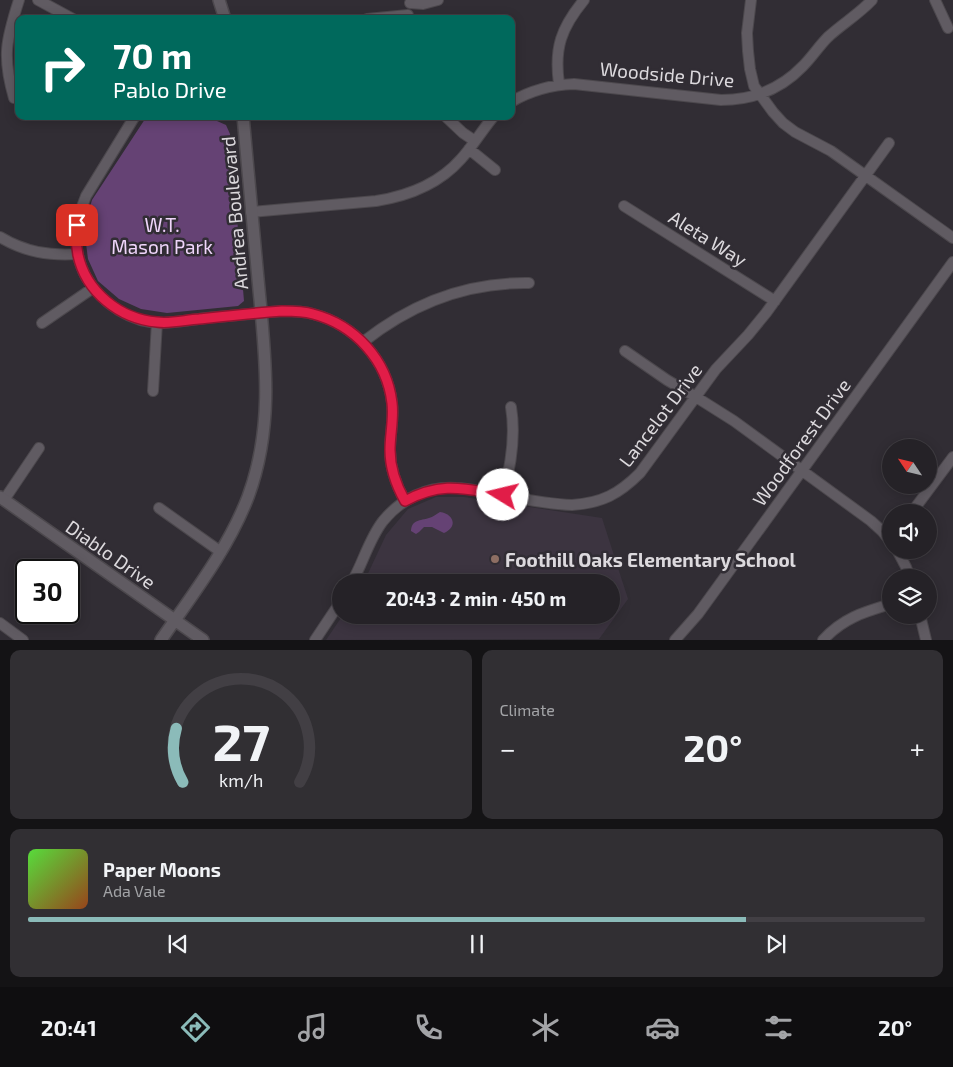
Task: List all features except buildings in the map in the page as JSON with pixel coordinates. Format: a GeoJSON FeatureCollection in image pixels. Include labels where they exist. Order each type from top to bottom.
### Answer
{"type":"FeatureCollection","features":[{"type":"Feature","properties":{"kind":"street"},"geometry":{"type":"LineString","coordinates":[[14,98],[6,58],[8,36],[19,0]]}},
{"type":"Feature","properties":{"kind":"street"},"geometry":{"type":"LineString","coordinates":[[38,0],[66,15]]}},
{"type":"Feature","properties":{"kind":"street"},"geometry":{"type":"LineString","coordinates":[[219,0],[223,15]]}},
{"type":"Feature","properties":{"kind":"street"},"geometry":{"type":"LineString","coordinates":[[408,15],[410,2],[423,4],[438,0]]}},
{"type":"Feature","properties":{"kind":"street"},"geometry":{"type":"LineString","coordinates":[[559,84],[557,62],[561,39],[566,24],[584,0]]}},
{"type":"Feature","properties":{"kind":"street"},"geometry":{"type":"LineString","coordinates":[[752,0],[747,33],[748,51],[754,86],[760,94],[793,76],[838,27],[872,0]]}},
{"type":"Feature","properties":{"kind":"street"},"geometry":{"type":"LineString","coordinates":[[935,0],[948,28]]}},
{"type":"Feature","properties":{"kind":"street","name":"Woodside Drive"},"geometry":{"type":"LineString","coordinates":[[515,100],[531,91],[559,84],[720,100],[760,94],[783,123],[795,132],[831,151],[953,238]]}},
{"type":"Feature","properties":{"kind":"street"},"geometry":{"type":"LineString","coordinates":[[133,120],[86,196],[80,210],[76,240],[78,254],[82,269],[93,288],[104,300],[122,312],[136,318],[157,322],[164,323],[297,311],[325,318],[351,332],[363,342],[378,361],[389,388],[393,418],[390,451],[391,464],[394,477],[405,501]]}},
{"type":"Feature","properties":{"kind":"street","name":"Andrea Boulevard"},"geometry":{"type":"LineString","coordinates":[[161,640],[222,552],[235,527],[248,496],[264,433],[266,389],[261,313],[243,120]]}},
{"type":"Feature","properties":{"kind":"street"},"geometry":{"type":"LineString","coordinates":[[449,120],[495,170]]}},
{"type":"Feature","properties":{"kind":"street"},"geometry":{"type":"LineString","coordinates":[[251,212],[376,201],[403,196],[440,178],[456,164],[491,120]]}},
{"type":"Feature","properties":{"kind":"street","name":"Lancelot Drive"},"geometry":{"type":"LineString","coordinates":[[357,574],[374,536],[391,512],[405,501],[425,492],[439,488],[461,488],[572,505],[595,502],[616,493],[629,484],[640,473],[716,369],[748,335],[775,301],[888,144]]}},
{"type":"Feature","properties":{"kind":"street","name":"Aleta Way"},"geometry":{"type":"LineString","coordinates":[[624,206],[775,301]]}},
{"type":"Feature","properties":{"kind":"street"},"geometry":{"type":"LineString","coordinates":[[0,237],[22,248],[41,253],[78,254]]}},
{"type":"Feature","properties":{"kind":"street","name":"Woodforest Drive"},"geometry":{"type":"LineString","coordinates":[[675,640],[698,614],[953,262]]}},
{"type":"Feature","properties":{"kind":"street"},"geometry":{"type":"LineString","coordinates":[[363,342],[399,316],[440,297],[492,284],[529,282]]}},
{"type":"Feature","properties":{"kind":"street"},"geometry":{"type":"LineString","coordinates":[[42,323],[93,288]]}},
{"type":"Feature","properties":{"kind":"street"},"geometry":{"type":"LineString","coordinates":[[153,391],[157,322]]}},
{"type":"Feature","properties":{"kind":"street"},"geometry":{"type":"LineString","coordinates":[[625,351],[667,380],[734,420],[882,531]]}},
{"type":"Feature","properties":{"kind":"street"},"geometry":{"type":"LineString","coordinates":[[503,495],[513,450],[514,428],[512,407]]}},
{"type":"Feature","properties":{"kind":"street"},"geometry":{"type":"LineString","coordinates":[[2,499],[39,448]]}},
{"type":"Feature","properties":{"kind":"street"},"geometry":{"type":"LineString","coordinates":[[918,504],[953,457]]}},
{"type":"Feature","properties":{"kind":"street","name":"Diablo Drive"},"geometry":{"type":"LineString","coordinates":[[2,499],[203,640]]}},
{"type":"Feature","properties":{"kind":"street"},"geometry":{"type":"LineString","coordinates":[[159,508],[222,552]]}},
{"type":"Feature","properties":{"kind":"street"},"geometry":{"type":"LineString","coordinates":[[822,640],[836,627],[853,616],[882,607]]}},
{"type":"Feature","properties":{"kind":"street"},"geometry":{"type":"LineString","coordinates":[[315,640],[332,615]]}},
{"type":"Feature","properties":{"kind":"street"},"geometry":{"type":"LineString","coordinates":[[0,624],[23,640]]}},
{"type":"Feature","properties":{"kind":"street"},"geometry":{"type":"LineString","coordinates":[[922,624],[926,640]]}},
{"type":"Feature","properties":{"kind":"shaded area","name":"Foothill Oaks Elementary School"},"geometry":{"type":"Polygon","coordinates":[[[436,497],[464,497],[602,518],[620,574],[368,574],[386,535],[408,509],[436,497]]]}},
{"type":"Feature","properties":{"kind":"shaded area","name":"Foothill Oaks Elementary School"},"geometry":{"type":"Polygon","coordinates":[[[620,574],[628,599],[620,610],[620,574]]]}},
{"type":"Feature","properties":{"kind":"shaded area","name":"Foothill Oaks Elementary School"},"geometry":{"type":"Polygon","coordinates":[[[337,624],[610,624],[599,639],[326,640],[337,624]]]}},
{"type":"Feature","properties":{"kind":"green space","name":"W.T. Mason Park"},"geometry":{"type":"Polygon","coordinates":[[[144,120],[206,120],[217,121],[226,125],[230,134],[244,301],[238,306],[167,313],[141,309],[119,299],[98,281],[88,259],[84,228],[92,200],[144,120]]]}},
{"type":"Feature","properties":{"kind":"green space"},"geometry":{"type":"Polygon","coordinates":[[[440,512],[448,515],[453,524],[444,533],[432,527],[424,527],[416,534],[411,531],[415,522],[430,518],[440,512]]]}},
{"type":"Feature","properties":{"kind":"place","name":"Foothill Oaks Elementary School"},"geometry":{"type":"Point","coordinates":[495,559]}},
{"type":"Feature","properties":{"kind":"route"},"geometry":{"type":"LineString","coordinates":[[77,225],[76,240],[80,262],[93,288],[115,309],[136,318],[164,323],[297,311],[311,313],[339,324],[363,342],[378,361],[389,388],[393,418],[390,451],[391,464],[394,477],[405,501],[418,494],[439,488],[461,488],[503,495]]}}]}
